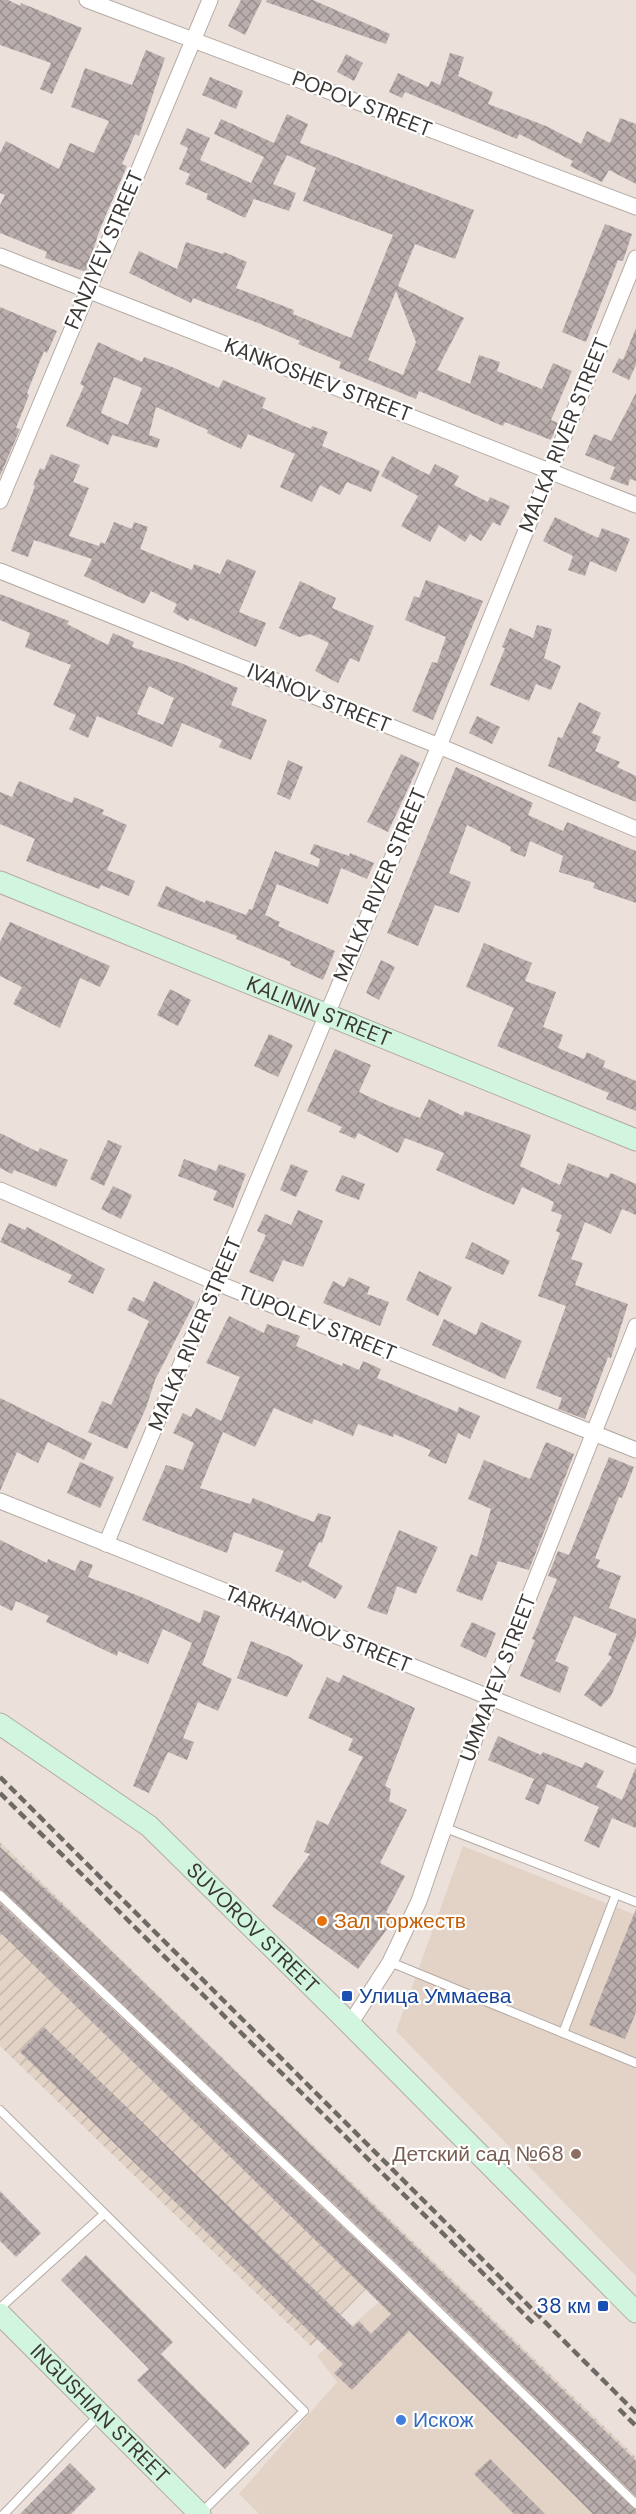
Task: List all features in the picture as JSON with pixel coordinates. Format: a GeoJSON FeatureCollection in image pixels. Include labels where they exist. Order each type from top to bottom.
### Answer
{"type":"FeatureCollection","features":[{"type":"Feature","properties":{"kind":"street","name":"POPOV STREET"},"geometry":{"type":"LineString","coordinates":[[87,0],[636,207]]}},
{"type":"Feature","properties":{"kind":"street","name":"FANZIYEV STREET"},"geometry":{"type":"LineString","coordinates":[[0,501],[210,0]]}},
{"type":"Feature","properties":{"kind":"street","name":"KANKOSHEV STREET"},"geometry":{"type":"LineString","coordinates":[[0,256],[636,505]]}},
{"type":"Feature","properties":{"kind":"street","name":"MALKA RIVER STREET"},"geometry":{"type":"LineString","coordinates":[[106,1544],[217,1283],[439,746],[548,471],[636,258]]}},
{"type":"Feature","properties":{"kind":"street","name":"IVANOV STREET"},"geometry":{"type":"LineString","coordinates":[[0,571],[439,746],[636,829]]}},
{"type":"Feature","properties":{"kind":"street","name":"KALININ STREET"},"geometry":{"type":"LineString","coordinates":[[0,882],[636,1140]]}},
{"type":"Feature","properties":{"kind":"street","name":"TUPOLEV STREET"},"geometry":{"type":"LineString","coordinates":[[0,1190],[217,1283],[636,1450]]}},
{"type":"Feature","properties":{"kind":"street","name":"UMMAYEV STREET"},"geometry":{"type":"LineString","coordinates":[[350,2024],[390,1962],[419,1901],[489,1698],[636,1326]]}},
{"type":"Feature","properties":{"kind":"street","name":"TARKHANOV STREET"},"geometry":{"type":"LineString","coordinates":[[0,1501],[636,1756]]}},
{"type":"Feature","properties":{"kind":"street","name":"SUVOROV STREET"},"geometry":{"type":"LineString","coordinates":[[0,1724],[148,1826],[350,2024],[636,2312]]}},
{"type":"Feature","properties":{"kind":"street","name":"INGUSHIAN STREET"},"geometry":{"type":"LineString","coordinates":[[0,2314],[200,2514]]}},
{"type":"Feature","properties":{"kind":"lane"},"geometry":{"type":"LineString","coordinates":[[443,1827],[636,1902]]}},
{"type":"Feature","properties":{"kind":"lane"},"geometry":{"type":"LineString","coordinates":[[563,2033],[616,1894]]}},
{"type":"Feature","properties":{"kind":"lane"},"geometry":{"type":"LineString","coordinates":[[0,1895],[394,2268],[636,2504]]}},
{"type":"Feature","properties":{"kind":"lane"},"geometry":{"type":"LineString","coordinates":[[390,1962],[636,2063]]}},
{"type":"Feature","properties":{"kind":"lane"},"geometry":{"type":"LineString","coordinates":[[0,2110],[304,2411],[200,2514]]}},
{"type":"Feature","properties":{"kind":"lane"},"geometry":{"type":"LineString","coordinates":[[0,2308],[104,2215]]}},
{"type":"Feature","properties":{"kind":"lane"},"geometry":{"type":"LineString","coordinates":[[4,2514],[100,2414]]}},
{"type":"Feature","properties":{"kind":"shaded area"},"geometry":{"type":"Polygon","coordinates":[[[0,1842],[636,2457],[636,2514],[594,2514],[367,2288],[311,2346],[0,2046],[0,1842]]]}},
{"type":"Feature","properties":{"kind":"shaded area","name":"Детский сад №68"},"geometry":{"type":"Polygon","coordinates":[[[463,1846],[636,1915],[636,2276],[396,2031],[463,1846]]]}},
{"type":"Feature","properties":{"kind":"shaded area","name":"Искож"},"geometry":{"type":"Polygon","coordinates":[[[380,2301],[594,2514],[259,2514],[239,2494],[337,2382],[317,2356],[380,2301]]]}},
{"type":"Feature","properties":{"kind":"building"},"geometry":{"type":"Polygon","coordinates":[[[0,0],[8,0],[20,6],[21,3],[82,28],[52,94],[40,89],[51,63],[0,45],[0,0]]]}},
{"type":"Feature","properties":{"kind":"building"},"geometry":{"type":"Polygon","coordinates":[[[241,0],[262,0],[245,35],[228,26],[241,0]]]}},
{"type":"Feature","properties":{"kind":"building"},"geometry":{"type":"Polygon","coordinates":[[[267,0],[313,0],[390,34],[386,44],[266,2],[267,0]]]}},
{"type":"Feature","properties":{"kind":"building"},"geometry":{"type":"Polygon","coordinates":[[[146,50],[165,58],[139,136],[135,134],[122,164],[127,166],[100,229],[86,272],[45,258],[47,252],[0,233],[0,205],[5,195],[0,193],[0,153],[6,141],[59,169],[70,143],[94,153],[109,121],[71,107],[85,68],[132,85],[146,50]]]}},
{"type":"Feature","properties":{"kind":"building"},"geometry":{"type":"Polygon","coordinates":[[[450,53],[464,57],[458,76],[493,92],[488,104],[546,126],[581,144],[587,131],[610,143],[620,118],[636,124],[636,184],[609,170],[602,182],[570,166],[573,161],[519,134],[517,139],[405,92],[402,98],[389,92],[398,73],[428,87],[431,81],[440,85],[450,53]]]}},
{"type":"Feature","properties":{"kind":"building"},"geometry":{"type":"Polygon","coordinates":[[[346,54],[363,63],[354,81],[337,72],[346,54]]]}},
{"type":"Feature","properties":{"kind":"building"},"geometry":{"type":"Polygon","coordinates":[[[210,77],[243,91],[236,109],[202,95],[210,77]]]}},
{"type":"Feature","properties":{"kind":"building"},"geometry":{"type":"Polygon","coordinates":[[[287,114],[308,124],[300,143],[474,210],[455,259],[415,244],[398,286],[464,318],[437,370],[470,384],[479,355],[500,362],[497,371],[542,389],[553,363],[572,371],[551,420],[558,423],[551,440],[505,422],[503,426],[419,391],[416,399],[339,368],[341,362],[298,344],[300,341],[193,298],[191,303],[129,273],[139,251],[177,269],[186,242],[223,254],[224,252],[247,262],[236,288],[294,310],[293,314],[351,338],[393,235],[303,201],[316,168],[287,155],[273,184],[296,193],[289,211],[254,199],[245,218],[206,199],[208,194],[185,184],[190,174],[179,169],[188,148],[180,144],[187,128],[210,138],[200,160],[251,183],[264,157],[214,134],[221,119],[274,143],[287,114]],[[396,291],[368,360],[403,375],[416,342],[396,291]]]}},
{"type":"Feature","properties":{"kind":"building"},"geometry":{"type":"Polygon","coordinates":[[[605,224],[632,234],[623,261],[618,260],[586,342],[562,332],[605,224]]]}},
{"type":"Feature","properties":{"kind":"building"},"geometry":{"type":"Polygon","coordinates":[[[0,307],[57,331],[47,353],[44,351],[27,393],[29,395],[16,428],[20,429],[0,476],[0,307]]]}},
{"type":"Feature","properties":{"kind":"building"},"geometry":{"type":"Polygon","coordinates":[[[636,328],[636,365],[629,380],[612,372],[619,358],[623,360],[636,328]]]}},
{"type":"Feature","properties":{"kind":"building"},"geometry":{"type":"Polygon","coordinates":[[[98,342],[142,362],[144,357],[219,388],[223,380],[266,398],[262,408],[311,429],[312,426],[328,432],[322,446],[380,471],[371,492],[347,482],[340,495],[320,485],[312,502],[280,487],[295,454],[248,434],[241,449],[207,433],[208,430],[156,407],[149,435],[160,439],[157,448],[112,435],[108,445],[66,426],[84,386],[80,384],[98,342]],[[114,377],[101,413],[128,425],[142,388],[114,377]]]}},
{"type":"Feature","properties":{"kind":"building"},"geometry":{"type":"Polygon","coordinates":[[[636,393],[636,481],[630,479],[628,486],[610,479],[615,467],[585,455],[594,434],[611,441],[636,393]]]}},
{"type":"Feature","properties":{"kind":"building"},"geometry":{"type":"Polygon","coordinates":[[[51,454],[80,465],[73,482],[89,488],[69,536],[99,546],[101,542],[105,544],[114,522],[132,529],[134,522],[148,527],[140,549],[192,570],[194,564],[220,574],[227,559],[256,571],[239,612],[266,623],[256,647],[190,618],[188,621],[173,612],[177,604],[151,591],[144,604],[84,576],[92,559],[34,540],[28,557],[11,551],[40,468],[44,470],[51,454]]]}},
{"type":"Feature","properties":{"kind":"building"},"geometry":{"type":"Polygon","coordinates":[[[392,456],[429,475],[435,464],[459,476],[454,485],[488,502],[490,497],[510,506],[500,526],[493,522],[481,541],[470,534],[465,542],[439,525],[430,542],[401,526],[418,496],[381,476],[392,456]]]}},
{"type":"Feature","properties":{"kind":"building"},"geometry":{"type":"Polygon","coordinates":[[[555,517],[598,538],[602,528],[630,539],[616,572],[590,561],[585,576],[568,570],[573,556],[543,541],[555,517]]]}},
{"type":"Feature","properties":{"kind":"building"},"geometry":{"type":"Polygon","coordinates":[[[426,580],[483,601],[433,720],[412,711],[432,662],[437,663],[446,637],[405,620],[414,596],[419,598],[426,580]]]}},
{"type":"Feature","properties":{"kind":"building"},"geometry":{"type":"Polygon","coordinates":[[[300,581],[336,598],[332,608],[374,626],[359,662],[350,658],[338,683],[315,671],[329,643],[310,634],[299,637],[279,628],[300,581]]]}},
{"type":"Feature","properties":{"kind":"building"},"geometry":{"type":"Polygon","coordinates":[[[0,594],[69,621],[67,624],[108,645],[113,633],[134,642],[132,647],[181,663],[238,688],[231,705],[267,720],[251,760],[219,747],[222,740],[182,723],[172,747],[97,716],[88,738],[69,729],[76,715],[53,705],[71,665],[25,647],[30,633],[0,620],[0,594]],[[149,686],[137,714],[163,725],[174,698],[149,686]]]}},
{"type":"Feature","properties":{"kind":"building"},"geometry":{"type":"Polygon","coordinates":[[[537,625],[552,629],[544,658],[561,666],[551,690],[536,684],[529,701],[490,685],[505,648],[502,647],[510,628],[533,638],[537,625]]]}},
{"type":"Feature","properties":{"kind":"building"},"geometry":{"type":"Polygon","coordinates":[[[579,702],[601,713],[592,733],[601,737],[595,751],[620,762],[617,767],[636,776],[636,802],[548,766],[558,737],[562,738],[579,702]]]}},
{"type":"Feature","properties":{"kind":"building"},"geometry":{"type":"Polygon","coordinates":[[[477,716],[500,727],[492,744],[469,733],[477,716]]]}},
{"type":"Feature","properties":{"kind":"building"},"geometry":{"type":"Polygon","coordinates":[[[401,754],[420,763],[388,832],[367,822],[401,754]]]}},
{"type":"Feature","properties":{"kind":"building"},"geometry":{"type":"Polygon","coordinates":[[[288,760],[303,767],[290,800],[277,794],[288,760]]]}},
{"type":"Feature","properties":{"kind":"building"},"geometry":{"type":"Polygon","coordinates":[[[456,767],[533,803],[528,815],[563,831],[567,822],[636,851],[636,903],[593,888],[595,883],[559,872],[563,856],[530,841],[525,857],[510,851],[511,847],[467,825],[449,873],[471,882],[459,913],[435,905],[418,946],[387,933],[456,767]]]}},
{"type":"Feature","properties":{"kind":"building"},"geometry":{"type":"Polygon","coordinates":[[[19,781],[72,803],[74,797],[104,810],[102,814],[127,825],[107,870],[135,881],[129,896],[101,885],[99,889],[26,861],[35,839],[0,824],[0,792],[12,797],[19,781]]]}},
{"type":"Feature","properties":{"kind":"building"},"geometry":{"type":"Polygon","coordinates":[[[314,844],[349,856],[350,853],[374,863],[367,879],[341,868],[328,904],[277,884],[265,915],[280,922],[278,926],[335,951],[323,980],[290,965],[291,962],[236,939],[237,936],[157,906],[166,886],[205,903],[206,900],[246,915],[249,909],[252,910],[275,851],[318,867],[320,859],[310,854],[314,844]]]}},
{"type":"Feature","properties":{"kind":"building"},"geometry":{"type":"Polygon","coordinates":[[[10,922],[110,966],[100,987],[80,978],[60,1028],[13,1004],[22,987],[0,976],[0,942],[10,922]]]}},
{"type":"Feature","properties":{"kind":"building"},"geometry":{"type":"Polygon","coordinates":[[[484,943],[532,963],[525,981],[556,992],[543,1027],[563,1035],[558,1048],[584,1059],[587,1052],[605,1061],[603,1067],[636,1081],[636,1111],[606,1099],[609,1093],[497,1046],[514,1008],[466,987],[484,943]]]}},
{"type":"Feature","properties":{"kind":"building"},"geometry":{"type":"Polygon","coordinates":[[[381,960],[395,967],[379,1000],[366,993],[381,960]]]}},
{"type":"Feature","properties":{"kind":"building"},"geometry":{"type":"Polygon","coordinates":[[[170,989],[191,1000],[178,1026],[157,1015],[170,989]]]}},
{"type":"Feature","properties":{"kind":"building"},"geometry":{"type":"Polygon","coordinates":[[[269,1034],[293,1045],[278,1077],[254,1066],[269,1034]]]}},
{"type":"Feature","properties":{"kind":"building"},"geometry":{"type":"Polygon","coordinates":[[[335,1049],[371,1065],[359,1092],[387,1105],[420,1118],[429,1099],[463,1116],[465,1111],[531,1135],[520,1166],[560,1185],[568,1163],[608,1178],[611,1173],[636,1184],[636,1215],[622,1209],[611,1234],[585,1222],[571,1259],[583,1263],[575,1285],[628,1304],[611,1358],[608,1357],[585,1419],[558,1409],[562,1398],[536,1388],[566,1306],[538,1296],[560,1233],[556,1231],[562,1215],[551,1211],[554,1202],[522,1187],[514,1205],[436,1170],[444,1153],[405,1138],[398,1153],[358,1133],[355,1139],[339,1132],[342,1127],[307,1111],[335,1049]]]}},
{"type":"Feature","properties":{"kind":"building"},"geometry":{"type":"Polygon","coordinates":[[[0,1133],[38,1152],[40,1148],[68,1160],[56,1187],[14,1170],[12,1174],[0,1168],[0,1133]]]}},
{"type":"Feature","properties":{"kind":"building"},"geometry":{"type":"Polygon","coordinates":[[[108,1140],[122,1146],[104,1186],[90,1179],[108,1140]]]}},
{"type":"Feature","properties":{"kind":"building"},"geometry":{"type":"Polygon","coordinates":[[[184,1159],[216,1171],[219,1164],[246,1174],[233,1208],[213,1200],[217,1191],[178,1176],[184,1159]]]}},
{"type":"Feature","properties":{"kind":"building"},"geometry":{"type":"Polygon","coordinates":[[[291,1164],[308,1171],[296,1197],[280,1190],[291,1164]]]}},
{"type":"Feature","properties":{"kind":"building"},"geometry":{"type":"Polygon","coordinates":[[[342,1175],[365,1184],[359,1200],[335,1191],[342,1175]]]}},
{"type":"Feature","properties":{"kind":"building"},"geometry":{"type":"Polygon","coordinates":[[[113,1186],[132,1195],[121,1219],[101,1209],[113,1186]]]}},
{"type":"Feature","properties":{"kind":"building"},"geometry":{"type":"Polygon","coordinates":[[[298,1210],[323,1221],[303,1267],[283,1260],[273,1282],[249,1272],[266,1235],[257,1231],[265,1214],[291,1225],[298,1210]]]}},
{"type":"Feature","properties":{"kind":"building"},"geometry":{"type":"Polygon","coordinates":[[[9,1223],[25,1230],[27,1227],[105,1269],[93,1294],[68,1282],[72,1275],[0,1242],[9,1223]]]}},
{"type":"Feature","properties":{"kind":"building"},"geometry":{"type":"Polygon","coordinates":[[[472,1242],[510,1261],[503,1275],[465,1258],[472,1242]]]}},
{"type":"Feature","properties":{"kind":"building"},"geometry":{"type":"Polygon","coordinates":[[[419,1271],[452,1287],[438,1316],[406,1300],[419,1271]]]}},
{"type":"Feature","properties":{"kind":"building"},"geometry":{"type":"Polygon","coordinates":[[[349,1277],[370,1287],[367,1294],[389,1302],[380,1326],[323,1303],[333,1281],[344,1287],[349,1277]]]}},
{"type":"Feature","properties":{"kind":"building"},"geometry":{"type":"Polygon","coordinates":[[[154,1281],[195,1302],[155,1380],[146,1408],[127,1449],[88,1432],[102,1401],[111,1405],[149,1321],[127,1310],[133,1297],[144,1302],[154,1281]]]}},
{"type":"Feature","properties":{"kind":"building"},"geometry":{"type":"Polygon","coordinates":[[[229,1316],[264,1333],[267,1324],[300,1336],[296,1346],[342,1366],[343,1363],[359,1370],[363,1361],[381,1369],[377,1378],[457,1412],[459,1407],[480,1416],[470,1439],[458,1433],[446,1464],[428,1456],[431,1450],[394,1434],[393,1437],[358,1424],[353,1436],[314,1419],[312,1424],[274,1408],[255,1447],[223,1432],[200,1488],[250,1504],[253,1498],[314,1522],[318,1513],[331,1517],[322,1543],[319,1542],[308,1566],[343,1586],[335,1599],[302,1580],[301,1583],[275,1571],[284,1551],[234,1532],[227,1553],[142,1520],[166,1465],[183,1470],[194,1443],[173,1433],[183,1413],[191,1417],[196,1408],[221,1421],[240,1377],[206,1363],[229,1316]]]}},
{"type":"Feature","properties":{"kind":"building"},"geometry":{"type":"Polygon","coordinates":[[[444,1319],[476,1335],[481,1322],[522,1341],[505,1379],[432,1345],[444,1319]]]}},
{"type":"Feature","properties":{"kind":"building"},"geometry":{"type":"Polygon","coordinates":[[[0,1398],[92,1443],[84,1460],[48,1442],[38,1463],[17,1452],[0,1491],[0,1398]]]}},
{"type":"Feature","properties":{"kind":"building"},"geometry":{"type":"Polygon","coordinates":[[[546,1442],[574,1454],[529,1570],[498,1561],[482,1601],[456,1591],[471,1554],[477,1557],[491,1509],[468,1499],[484,1460],[530,1479],[546,1442]]]}},
{"type":"Feature","properties":{"kind":"building"},"geometry":{"type":"Polygon","coordinates":[[[609,1457],[634,1467],[622,1498],[619,1497],[595,1558],[600,1560],[597,1567],[621,1576],[609,1608],[636,1619],[636,1636],[611,1696],[601,1707],[584,1695],[612,1657],[608,1655],[617,1634],[574,1616],[555,1661],[569,1667],[560,1693],[520,1676],[535,1640],[532,1639],[557,1579],[548,1576],[558,1551],[569,1555],[609,1457]]]}},
{"type":"Feature","properties":{"kind":"building"},"geometry":{"type":"Polygon","coordinates":[[[80,1462],[114,1477],[100,1508],[67,1493],[80,1462]]]}},
{"type":"Feature","properties":{"kind":"building"},"geometry":{"type":"Polygon","coordinates":[[[399,1530],[438,1547],[416,1594],[397,1586],[387,1615],[367,1608],[399,1530]]]}},
{"type":"Feature","properties":{"kind":"building"},"geometry":{"type":"Polygon","coordinates":[[[0,1540],[47,1563],[48,1559],[75,1571],[80,1560],[93,1565],[88,1577],[139,1596],[200,1623],[204,1610],[220,1616],[202,1665],[232,1679],[218,1711],[198,1702],[183,1738],[194,1742],[187,1760],[168,1752],[149,1793],[133,1786],[192,1643],[163,1629],[148,1664],[118,1651],[117,1656],[46,1622],[49,1616],[16,1601],[12,1611],[0,1605],[0,1540]]]}},
{"type":"Feature","properties":{"kind":"building"},"geometry":{"type":"Polygon","coordinates":[[[472,1622],[496,1633],[486,1658],[460,1646],[472,1622]]]}},
{"type":"Feature","properties":{"kind":"building"},"geometry":{"type":"Polygon","coordinates":[[[251,1641],[290,1657],[303,1665],[287,1697],[237,1678],[251,1641]]]}},
{"type":"Feature","properties":{"kind":"building"},"geometry":{"type":"Polygon","coordinates":[[[343,1675],[415,1708],[385,1786],[391,1789],[389,1801],[407,1810],[380,1863],[405,1876],[386,1912],[395,1918],[358,1969],[272,1906],[310,1854],[304,1852],[317,1820],[328,1825],[363,1757],[348,1750],[353,1739],[308,1718],[327,1677],[339,1683],[343,1675]]]}},
{"type":"Feature","properties":{"kind":"building"},"geometry":{"type":"Polygon","coordinates":[[[498,1736],[541,1755],[543,1752],[582,1768],[585,1762],[604,1771],[596,1787],[622,1800],[636,1767],[636,1828],[612,1818],[599,1848],[584,1841],[599,1807],[547,1784],[539,1805],[525,1799],[534,1779],[488,1760],[498,1736]]]}},
{"type":"Feature","properties":{"kind":"building"},"geometry":{"type":"Polygon","coordinates":[[[0,1847],[96,1936],[636,2461],[636,2496],[398,2264],[0,1889],[0,1847]]]}},
{"type":"Feature","properties":{"kind":"building"},"geometry":{"type":"Polygon","coordinates":[[[0,1903],[390,2272],[636,2510],[636,2514],[593,2514],[409,2331],[352,2390],[334,2373],[343,2364],[20,2052],[44,2027],[353,2327],[359,2321],[371,2334],[391,2314],[0,1932],[0,1903]]]}},
{"type":"Feature","properties":{"kind":"building"},"geometry":{"type":"Polygon","coordinates":[[[636,1909],[636,2012],[625,2039],[589,2025],[636,1909]]]}},
{"type":"Feature","properties":{"kind":"building"},"geometry":{"type":"Polygon","coordinates":[[[0,2191],[41,2233],[16,2257],[0,2241],[0,2191]]]}},
{"type":"Feature","properties":{"kind":"building"},"geometry":{"type":"Polygon","coordinates":[[[86,2255],[173,2342],[161,2354],[250,2443],[225,2469],[137,2380],[149,2369],[61,2280],[86,2255]]]}},
{"type":"Feature","properties":{"kind":"building"},"geometry":{"type":"Polygon","coordinates":[[[490,2459],[545,2514],[514,2514],[474,2474],[490,2459]]]}},
{"type":"Feature","properties":{"kind":"building"},"geometry":{"type":"Polygon","coordinates":[[[70,2463],[96,2489],[71,2514],[20,2514],[70,2463]]]}},
{"type":"Feature","properties":{"kind":"railway"},"geometry":{"type":"LineString","coordinates":[[0,1777],[636,2413]]}},
{"type":"Feature","properties":{"kind":"railway"},"geometry":{"type":"LineString","coordinates":[[0,1793],[534,2324]]}},
{"type":"Feature","properties":{"kind":"railway"},"geometry":{"type":"LineString","coordinates":[[619,2409],[636,2426]]}},
{"type":"Feature","properties":{"kind":"place","name":"Зал торжеств"},"geometry":{"type":"Point","coordinates":[322,1921]}},
{"type":"Feature","properties":{"kind":"place","name":"Улица Уммаева"},"geometry":{"type":"Point","coordinates":[347,1996]}},
{"type":"Feature","properties":{"kind":"place","name":"Детский сад №68"},"geometry":{"type":"Point","coordinates":[576,2154]}},
{"type":"Feature","properties":{"kind":"place","name":"38 км"},"geometry":{"type":"Point","coordinates":[603,2306]}},
{"type":"Feature","properties":{"kind":"place","name":"Искож"},"geometry":{"type":"Point","coordinates":[401,2420]}}]}
